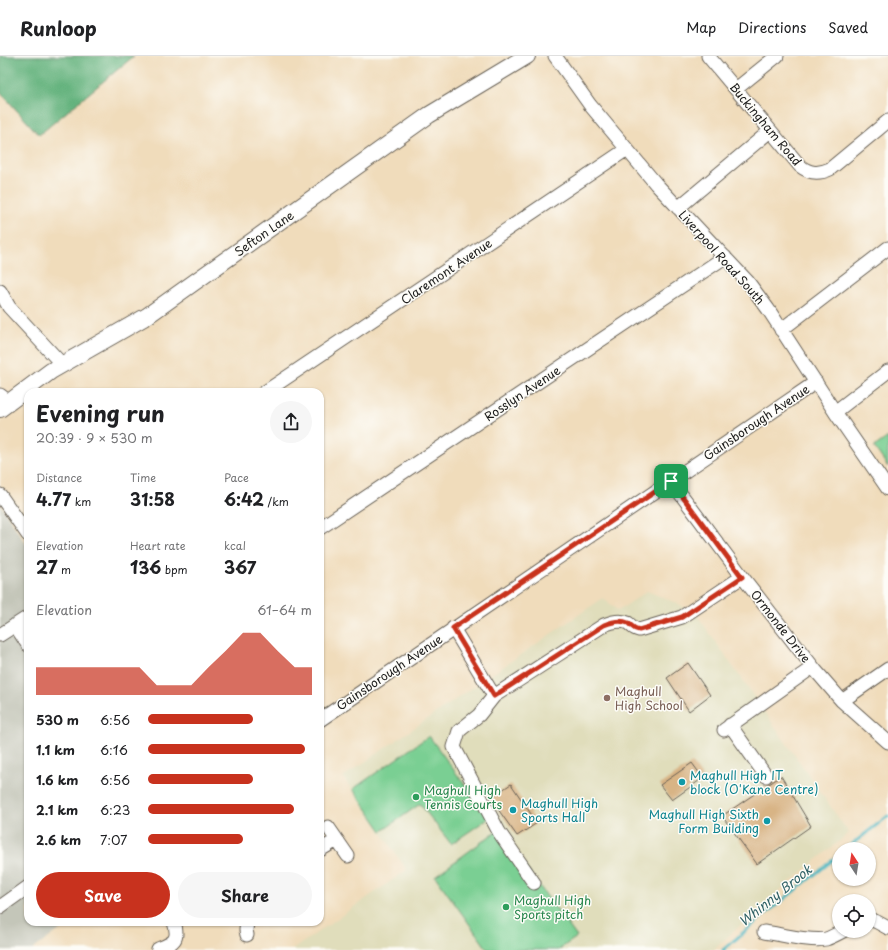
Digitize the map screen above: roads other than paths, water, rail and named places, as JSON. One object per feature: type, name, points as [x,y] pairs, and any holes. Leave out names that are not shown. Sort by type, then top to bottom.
[{"type":"main road","name":"Sefton Lane","points":[[25,388],[51,371],[147,316],[429,115],[527,56]]},
{"type":"main road","name":"Sefton Lane","points":[[3,402],[24,388]]},
{"type":"street","name":"Liverpool Road South","points":[[554,56],[626,149],[678,208],[748,282],[768,309],[835,412],[888,489]]},
{"type":"street","name":"Buckingham Road","points":[[708,56],[800,166],[807,171],[822,173],[830,169],[888,121]]},
{"type":"street","points":[[736,89],[777,56]]},
{"type":"street","points":[[678,208],[770,131]]},
{"type":"street","name":"Claremont Avenue","points":[[271,388],[626,149]]},
{"type":"street","points":[[782,330],[888,248]]},
{"type":"street","name":"Rosslyn Avenue","points":[[324,525],[724,257]]},
{"type":"street","points":[[0,291],[9,307],[58,360],[64,364]]},
{"type":"street","points":[[835,412],[888,371]]},
{"type":"street","name":"Gainsborough Avenue","points":[[324,717],[816,382]]},
{"type":"street","name":"Ormonde Drive","points":[[671,481],[742,577],[813,667],[842,701],[888,742]]},
{"type":"street","points":[[0,495],[24,529]]},
{"type":"street","points":[[534,883],[499,832],[454,747],[459,731],[479,715],[494,696],[604,625],[615,621],[622,621],[628,623],[633,629],[639,630],[682,617],[742,577]]},
{"type":"street","points":[[0,635],[24,619]]},
{"type":"street","points":[[15,625],[24,639]]},
{"type":"street","points":[[453,628],[494,696]]},
{"type":"street","points":[[766,776],[727,727],[813,667]]},
{"type":"street","points":[[842,701],[888,669]]},
{"type":"street","points":[[328,826],[348,856]]},
{"type":"street","points":[[324,848],[337,840]]},
{"type":"street","points":[[0,906],[24,890]]},
{"type":"street","points":[[876,922],[888,928]]},
{"type":"street","points":[[158,949],[171,944],[176,939],[175,926]]},
{"type":"street","points":[[764,932],[815,940],[832,937]]},
{"type":"waterway","name":"Whinny Brook","points":[[855,842],[888,816]]},
{"type":"waterway","name":"Whinny Brook","points":[[723,950],[832,861]]},
{"type":"place","name":"Maghull High School","points":[[607,698]]},
{"type":"place","name":"Maghull High IT block (O'Kane Centre)","points":[[682,782]]},
{"type":"place","name":"Maghull High Tennis Courts","points":[[416,797]]},
{"type":"place","name":"Maghull High Sports Hall","points":[[513,810]]},
{"type":"place","name":"Maghull High Sixth Form Building","points":[[767,821]]},
{"type":"place","name":"Maghull High Sports pitch","points":[[506,907]]}]
